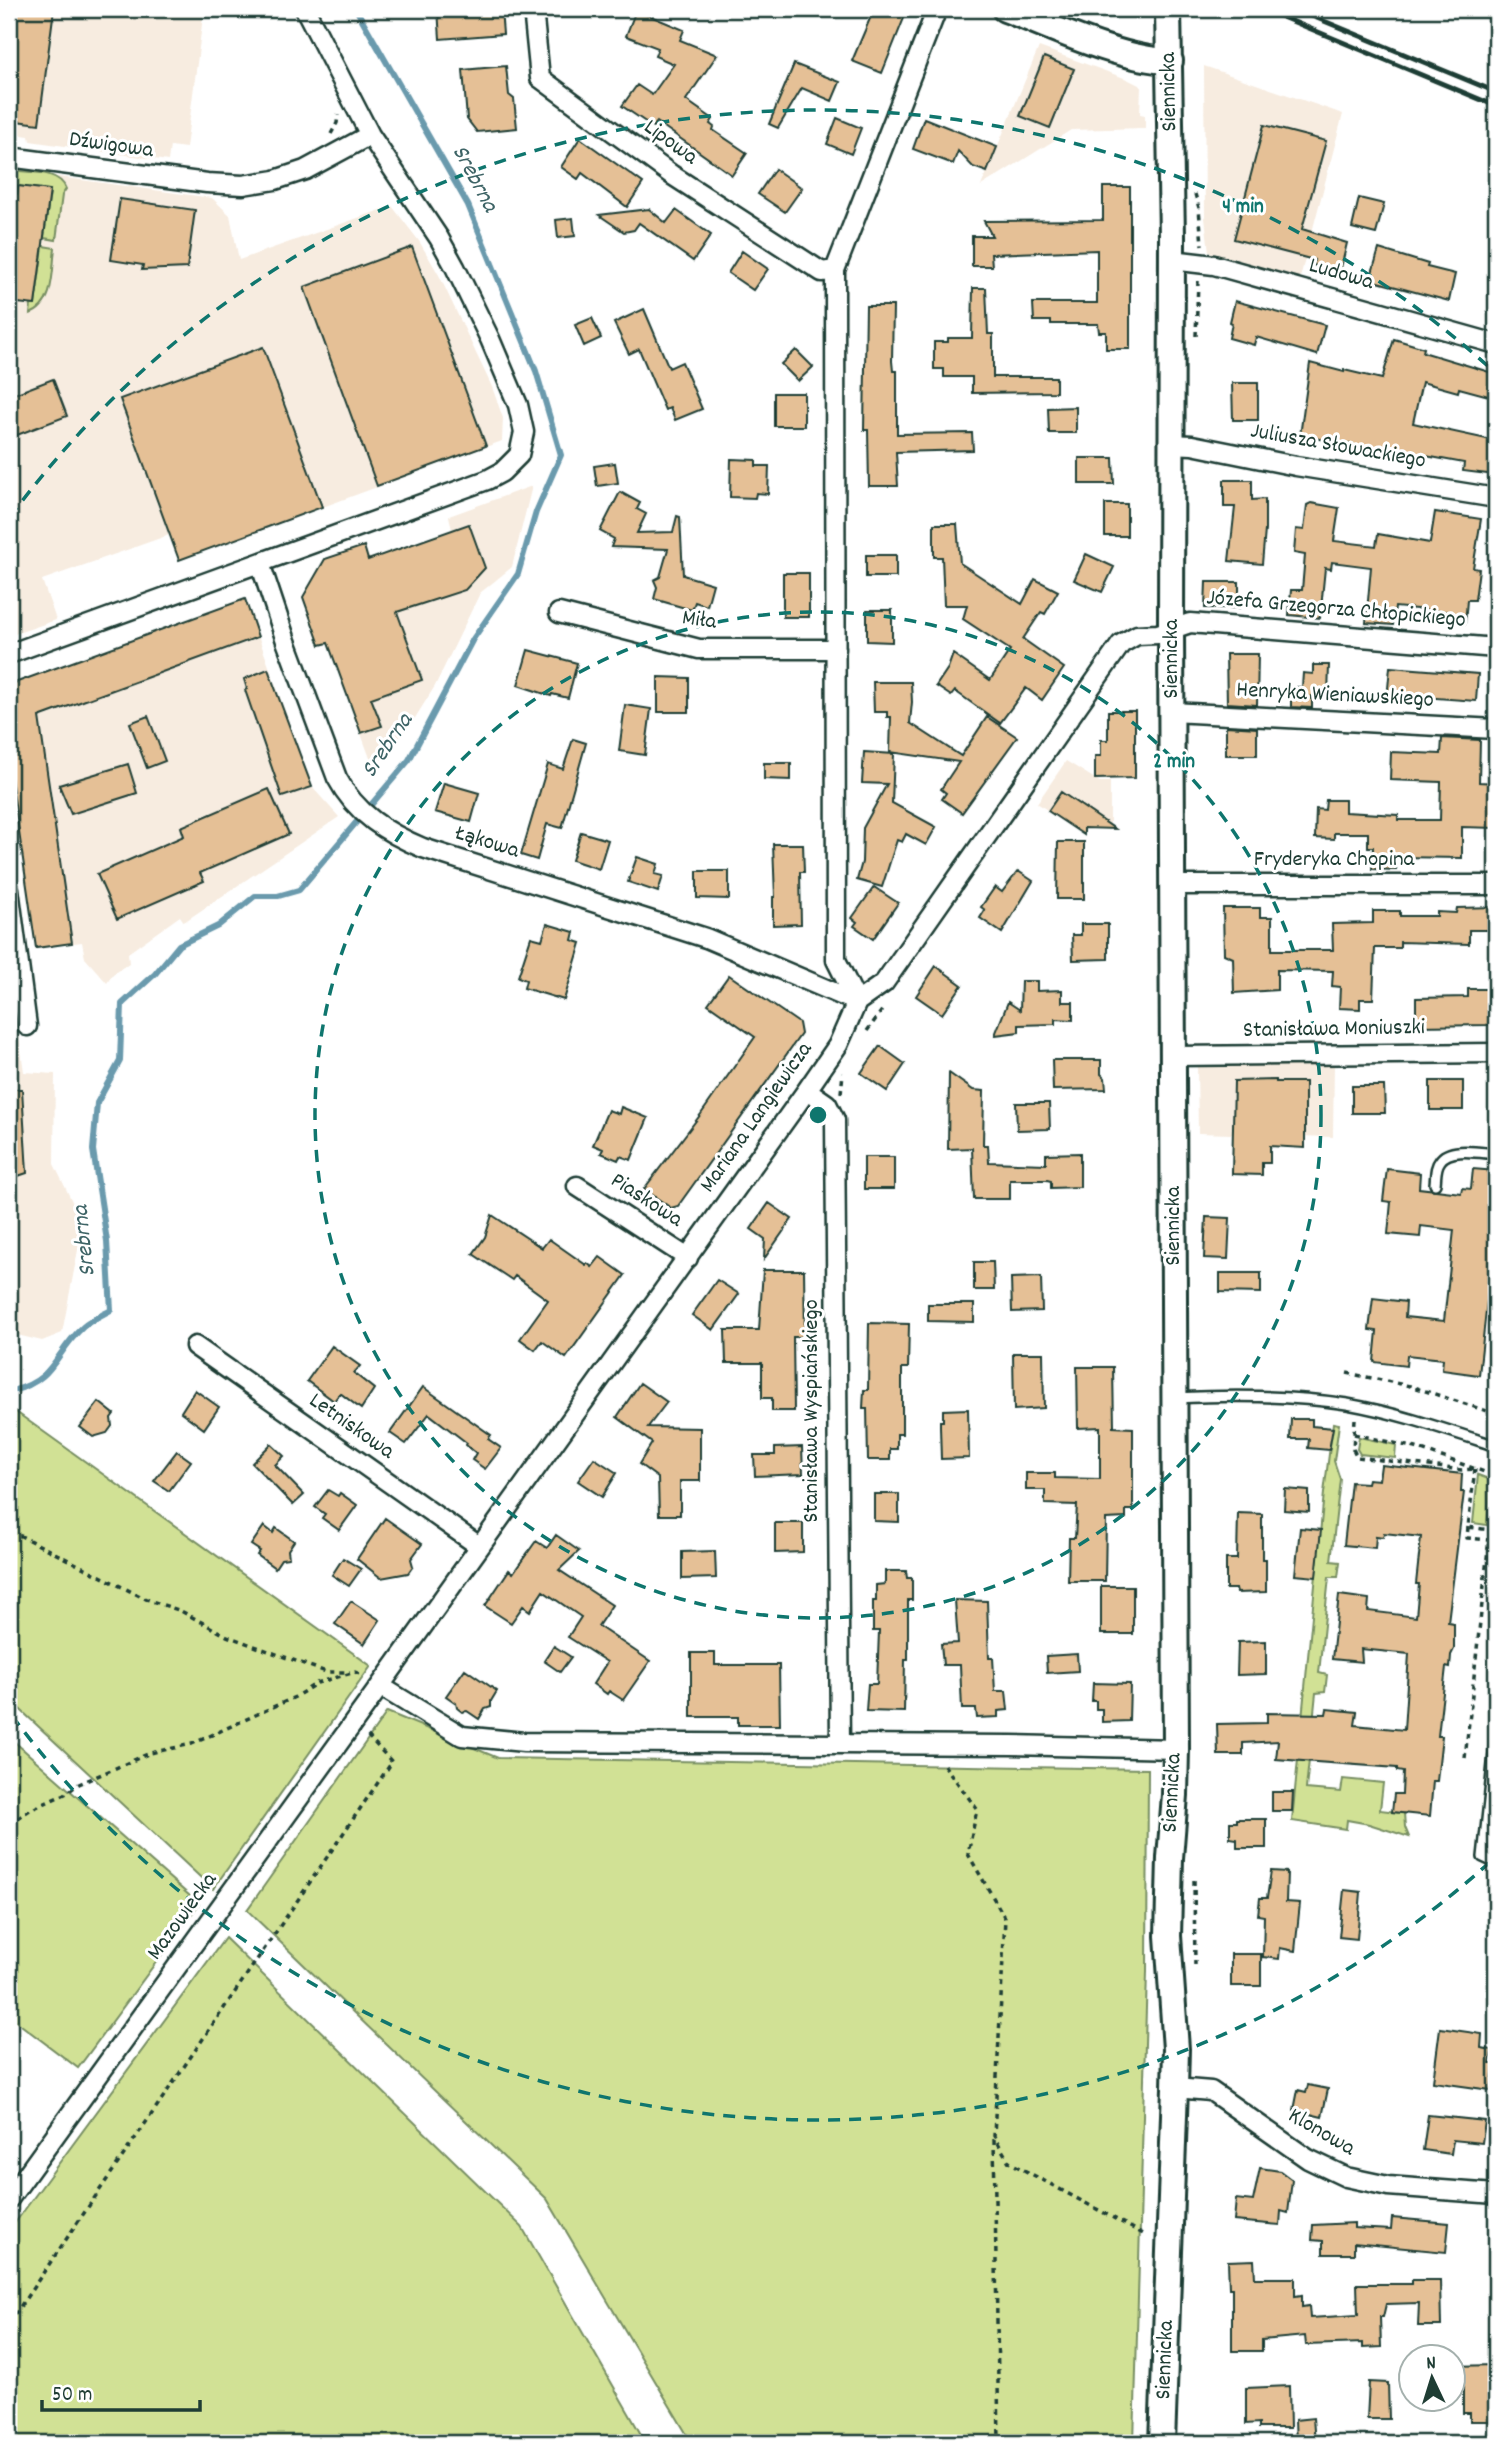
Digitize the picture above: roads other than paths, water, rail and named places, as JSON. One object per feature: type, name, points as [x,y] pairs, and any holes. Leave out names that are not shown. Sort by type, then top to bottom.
[{"type":"main road","points":[[1005,9],[1151,61],[1170,61]]},
{"type":"main road","name":"Siennicka","points":[[1162,2443],[1176,2049],[1168,1925],[1176,1749],[1172,260],[1168,9]]},
{"type":"street","points":[[9,654],[487,480],[502,472],[519,455],[523,443],[523,420],[505,373],[455,267],[439,238],[370,135],[305,9]]},
{"type":"street","name":"Lipowa","points":[[533,9],[540,78],[683,183],[822,272],[835,270]]},
{"type":"street","points":[[857,1002],[836,960],[835,270],[937,9]]},
{"type":"street","name":"Dźwigowa","points":[[9,157],[207,183],[243,185],[291,175],[319,164],[370,135]]},
{"type":"street","name":"Ludowa","points":[[1172,260],[1214,265],[1496,344]]},
{"type":"street","name":"Juliusza Słowackiego","points":[[1171,444],[1192,444],[1296,466],[1496,498]]},
{"type":"street","name":"Łąkowa","points":[[260,563],[328,756],[349,798],[373,821],[388,832],[423,848],[706,938],[857,1002]]},
{"type":"street","name":"Miła","points":[[559,612],[699,649],[836,649]]},
{"type":"street","name":"Józefa Grzegorza Chłopickiego","points":[[1171,628],[1191,623],[1496,648]]},
{"type":"street","name":"Mariana Langiewicza","points":[[396,1664],[807,1090],[838,1045],[857,1002],[884,983],[1121,644],[1137,635],[1158,634],[1171,628]]},
{"type":"street","name":"Henryka Wieniawskiego","points":[[1172,712],[1496,729]]},
{"type":"street","name":"Fryderyka Chopina","points":[[1172,885],[1496,885]]},
{"type":"street","points":[[9,889],[27,1026]]},
{"type":"street","name":"Stanisława Moniuszki","points":[[1173,1056],[1496,1053]]},
{"type":"street","name":"Stanisława Wyspiańskiego","points":[[807,1090],[827,1104],[835,1120],[840,1744]]},
{"type":"street","name":"Piaskowa","points":[[577,1186],[688,1258]]},
{"type":"street","name":"Letniskowa","points":[[195,1346],[480,1546]]},
{"type":"street","name":"Mazowiecka","points":[[9,2199],[396,1664]]},
{"type":"street","points":[[380,1686],[462,1736],[524,1742],[1176,1749]]},
{"type":"street","name":"Klonowa","points":[[1175,2088],[1211,2091],[1308,2159],[1346,2177],[1388,2186],[1496,2194]]},
{"type":"lane","points":[[1435,1184],[1437,1164],[1449,1153],[1496,1154]]},
{"type":"lane","points":[[1174,1398],[1285,1397],[1348,1404],[1416,1420],[1496,1446]]},
{"type":"lane","points":[[1496,1736],[1483,1857],[1496,1863]]},
{"type":"waterway","name":"Srebrna","points":[[9,1389],[12,1391],[38,1380],[83,1327],[111,1310],[107,1241],[93,1150],[97,1103],[120,1061],[122,1004],[155,974],[179,945],[218,926],[255,896],[278,896],[299,890],[409,760],[473,639],[518,574],[536,512],[561,455],[536,371],[468,205],[356,9]]},
{"type":"railway","points":[[1263,9],[1496,106]]},
{"type":"railway","points":[[1295,9],[1496,92]]}]
